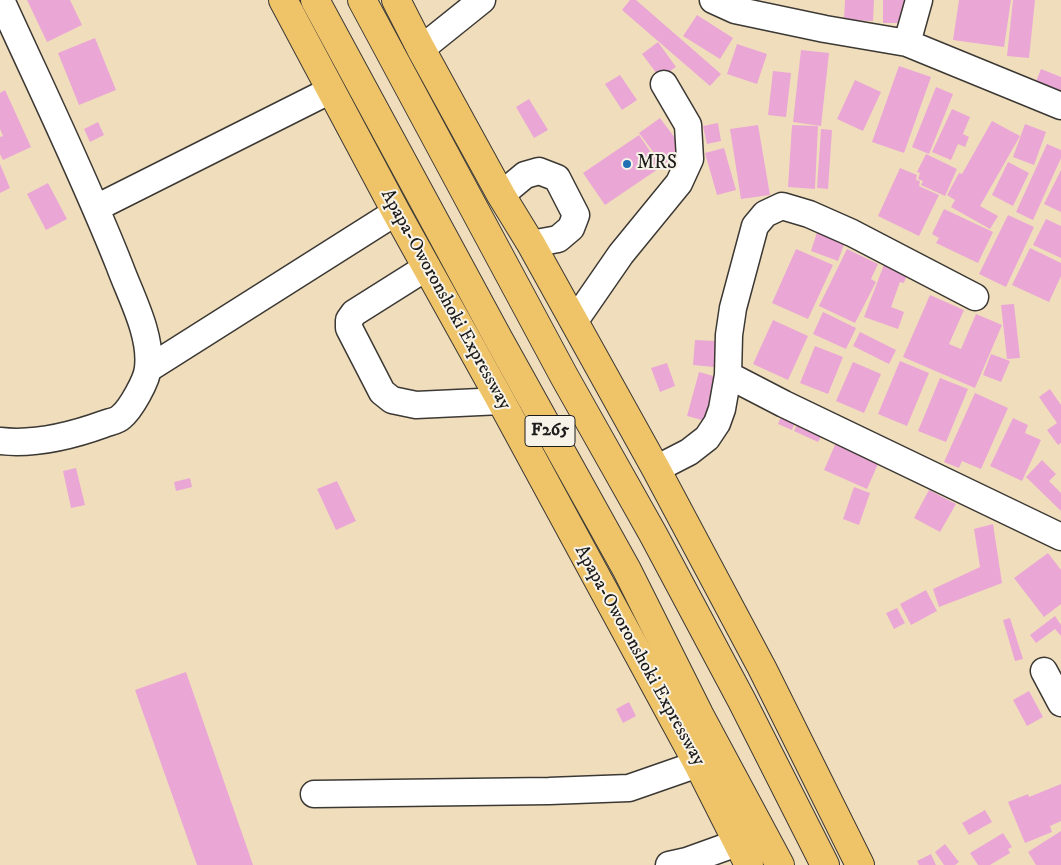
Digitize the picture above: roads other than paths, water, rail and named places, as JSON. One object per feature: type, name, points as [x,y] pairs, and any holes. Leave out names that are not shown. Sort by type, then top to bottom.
[{"type":"main road","name":"Apapa-Oworonshoki Expressway","points":[[283,0],[396,212],[698,764],[743,854]]},
{"type":"main road","name":"Apapa-Oworonshoki Expressway","points":[[315,0],[498,338],[627,570],[699,714],[780,865]]},
{"type":"main road","name":"F265","points":[[362,0],[555,359],[667,560],[742,701],[825,865]]},
{"type":"main road","points":[[396,0],[501,195],[531,244],[656,469],[762,668],[860,865]]},
{"type":"street","points":[[0,441],[45,440],[88,430],[121,418],[137,396],[148,369],[147,343],[139,316],[96,208],[1,0]]},
{"type":"street","points":[[421,49],[482,0]]},
{"type":"street","points":[[907,43],[920,0]]},
{"type":"street","points":[[728,3],[825,28],[907,43],[1061,106]]},
{"type":"street","points":[[574,322],[621,254],[679,183],[690,159],[688,125],[664,84]]},
{"type":"street","points":[[96,208],[331,90]]},
{"type":"street","points":[[501,195],[526,175],[539,171],[557,178],[576,216],[571,228],[558,239],[531,244]]},
{"type":"street","points":[[656,469],[689,452],[708,438],[717,423],[722,410],[728,375],[729,335],[733,308],[755,226],[765,214],[782,206],[809,214],[852,233],[975,297]]},
{"type":"street","points":[[148,369],[396,212]]},
{"type":"street","points":[[427,267],[354,313],[349,320],[349,328],[382,392],[392,400],[416,406],[501,401]]},
{"type":"street","points":[[728,375],[784,404],[1061,537]]},
{"type":"street","points":[[1044,671],[1061,703]]},
{"type":"street","points":[[314,794],[629,788],[698,764]]},
{"type":"street","points":[[669,865],[687,860],[743,854]]},
{"type":"place","name":"MRS","points":[[627,164]]}]
